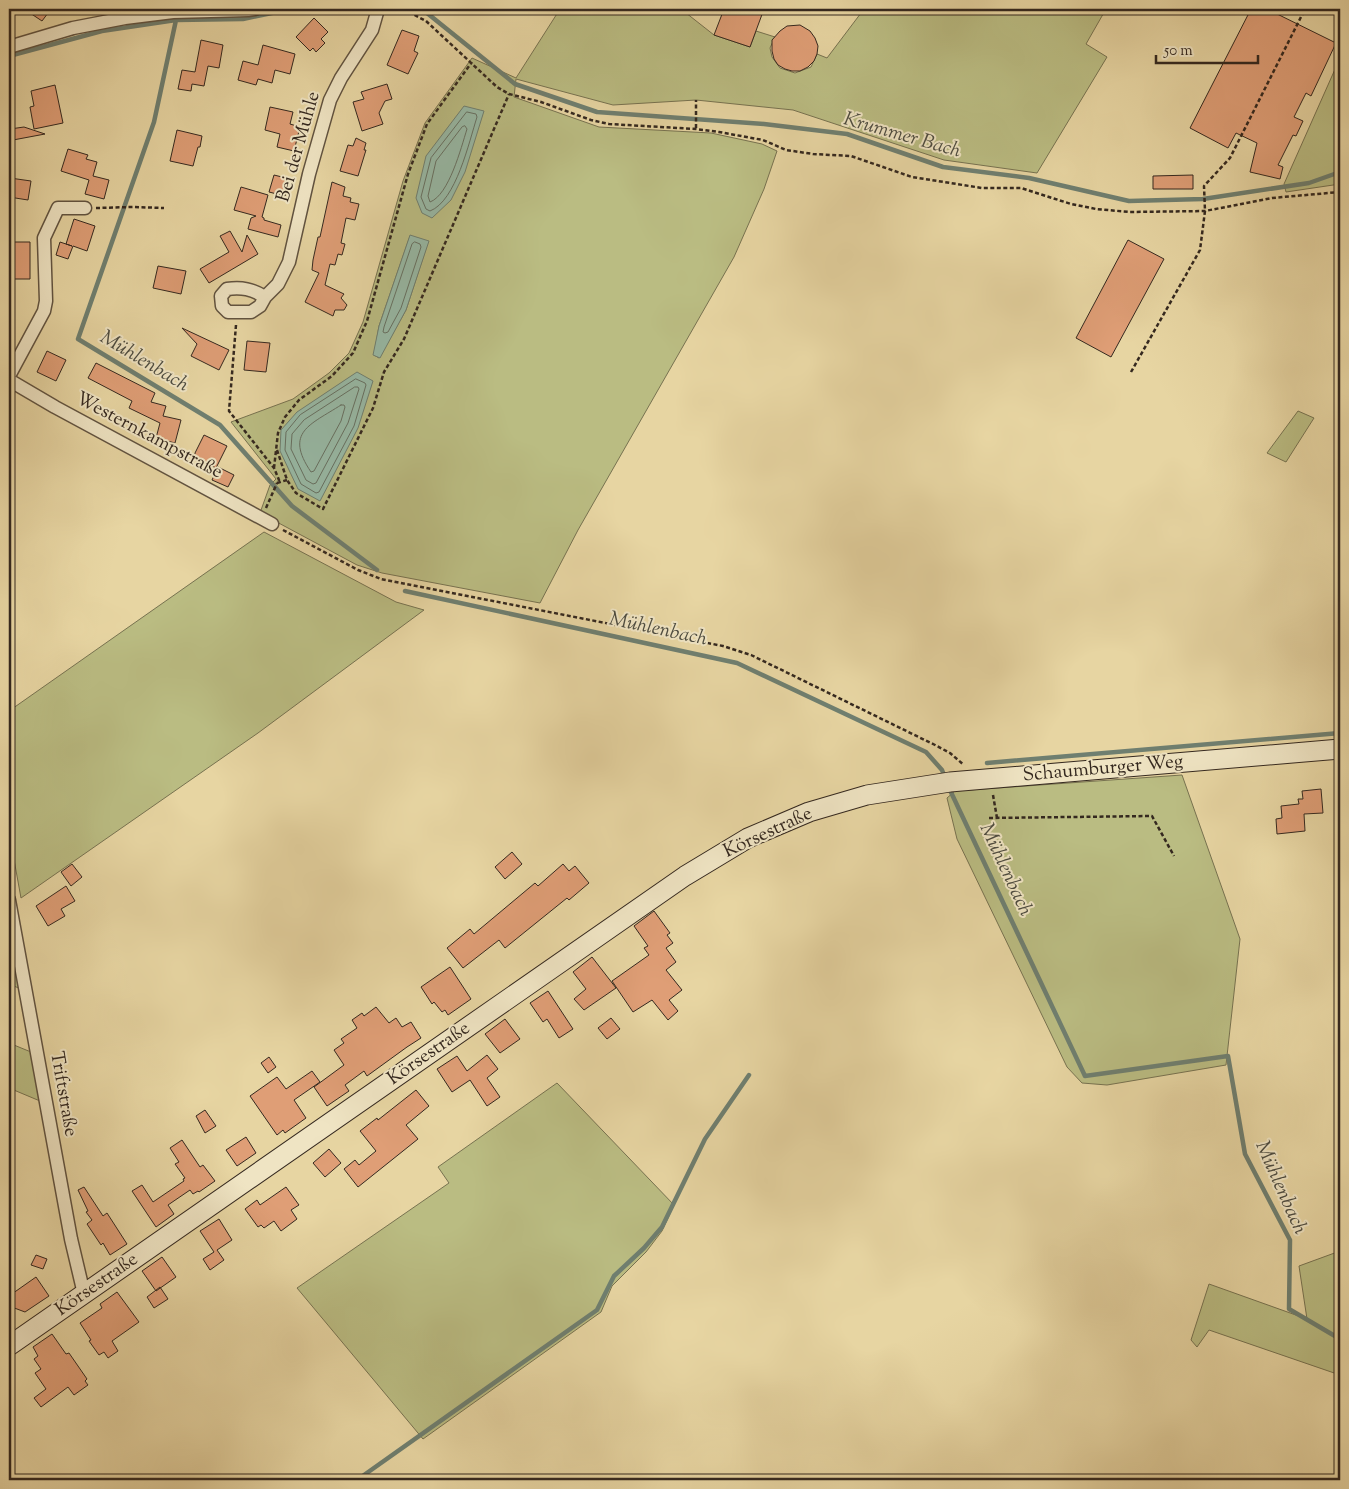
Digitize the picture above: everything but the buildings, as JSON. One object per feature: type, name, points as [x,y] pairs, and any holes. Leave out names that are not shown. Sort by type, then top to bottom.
[{"type":"street","points":[[9,47],[73,28],[125,18],[173,12],[255,9]]},
{"type":"street","name":"Bei der Mühle","points":[[237,313],[251,312],[260,306],[265,297],[278,284],[289,262],[309,174],[330,100],[341,78],[372,30],[378,9]]},
{"type":"street","points":[[9,378],[44,312],[46,301],[44,238],[58,208],[85,208]]},
{"type":"street","points":[[237,313],[228,312],[222,306],[221,296],[227,289],[253,290],[265,297]]},
{"type":"street","name":"Westernkampstraße","points":[[9,378],[55,407],[267,522]]},
{"type":"street","name":"Schaumburger Weg","points":[[867,795],[985,779],[1340,750]]},
{"type":"street","name":"Körsestraße","points":[[9,1346],[685,876],[748,838],[808,812],[867,795]]},
{"type":"street","name":"Triftstraße","points":[[9,900],[67,1220],[84,1294]]},
{"type":"path","points":[[403,9],[426,21],[497,86],[509,94],[541,102],[591,120],[609,124],[696,128],[763,140],[786,150],[813,154],[851,156],[929,181],[982,188],[1020,188],[1071,204],[1096,209],[1130,212],[1205,211],[1272,198],[1340,192]]},
{"type":"path","points":[[1131,372],[1200,250],[1205,211],[1204,186],[1230,158],[1305,9]]},
{"type":"path","points":[[274,468],[278,433],[285,417],[299,400],[332,376],[354,353],[367,321],[408,174],[427,124],[472,62]]},
{"type":"path","points":[[277,450],[287,480],[296,493],[323,509],[373,408],[384,372],[404,339],[509,94]]},
{"type":"path","points":[[696,100],[696,128]]},
{"type":"path","points":[[85,208],[164,208]]},
{"type":"path","points":[[237,313],[229,411],[274,468],[279,480],[272,491],[267,522],[358,570],[381,579],[723,646],[752,655],[950,753],[985,779],[997,818]]},
{"type":"path","points":[[277,483],[287,480]]},
{"type":"path","points":[[989,818],[1152,816],[1174,856]]},
{"type":"green space","points":[[560,9],[681,9],[714,35],[750,47],[756,31],[775,37],[770,48],[772,57],[780,68],[795,73],[811,67],[817,54],[827,58],[864,9],[1106,9],[1086,44],[1107,57],[1037,173],[944,160],[793,110],[696,100],[613,105],[516,79],[514,97],[599,127],[711,133],[762,144],[777,151],[764,189],[734,257],[578,530],[540,603],[382,573],[357,565],[260,513],[270,485],[276,479],[231,422],[293,399],[329,373],[349,353],[363,322],[403,181],[425,123],[472,58],[516,78]],"holes":[[[410,236],[428,242],[406,310],[379,358],[374,355],[379,326]]]},
{"type":"green space","points":[[1340,58],[1340,184],[1286,192],[1284,184]]},
{"type":"green space","points":[[1298,411],[1314,418],[1286,462],[1267,453]]},
{"type":"green space","points":[[264,532],[396,602],[424,610],[258,733],[21,898],[9,832],[9,711]]},
{"type":"green space","points":[[1182,775],[1240,939],[1226,1065],[1107,1085],[1082,1083],[1067,1067],[957,839],[947,798],[955,791]]},
{"type":"green space","points":[[9,923],[21,989],[9,984]]},
{"type":"green space","points":[[9,1043],[31,1052],[40,1101],[9,1088]]},
{"type":"green space","points":[[557,1083],[674,1205],[662,1231],[646,1252],[612,1286],[601,1312],[423,1439],[297,1288],[449,1183],[438,1167]]},
{"type":"green space","points":[[1340,1251],[1340,1375],[1209,1330],[1197,1347],[1191,1340],[1209,1284],[1307,1319],[1299,1266]]},
{"type":"water","points":[[464,106],[484,111],[465,172],[451,200],[432,218],[422,213],[416,198],[426,156]]},
{"type":"water","points":[[410,235],[429,241],[406,310],[380,358],[373,355],[379,326]]},
{"type":"water","points":[[357,372],[373,381],[358,428],[320,501],[298,489],[280,451],[281,430],[297,412]]},
{"type":"waterway","name":"Krummer Bach","points":[[9,56],[102,31],[176,20],[243,19],[291,9]]},
{"type":"waterway","name":"Krummer Bach","points":[[422,9],[515,84],[597,112],[764,124],[847,134],[943,167],[1029,178],[1129,201],[1203,199],[1309,183],[1340,172]]},
{"type":"waterway","name":"Mühlenbach","points":[[176,20],[154,122],[78,339],[220,425],[292,506],[377,570]]},
{"type":"waterway","name":"Mühlenbach","points":[[405,591],[737,663],[926,752],[942,770],[945,778]]},
{"type":"waterway","points":[[987,763],[1340,733]]},
{"type":"waterway","name":"Mühlenbach","points":[[949,788],[1085,1076],[1228,1056],[1245,1154],[1290,1240],[1289,1309],[1340,1339]]},
{"type":"waterway","points":[[357,1480],[597,1310],[614,1276],[644,1248],[662,1227],[705,1139],[749,1075]]}]
